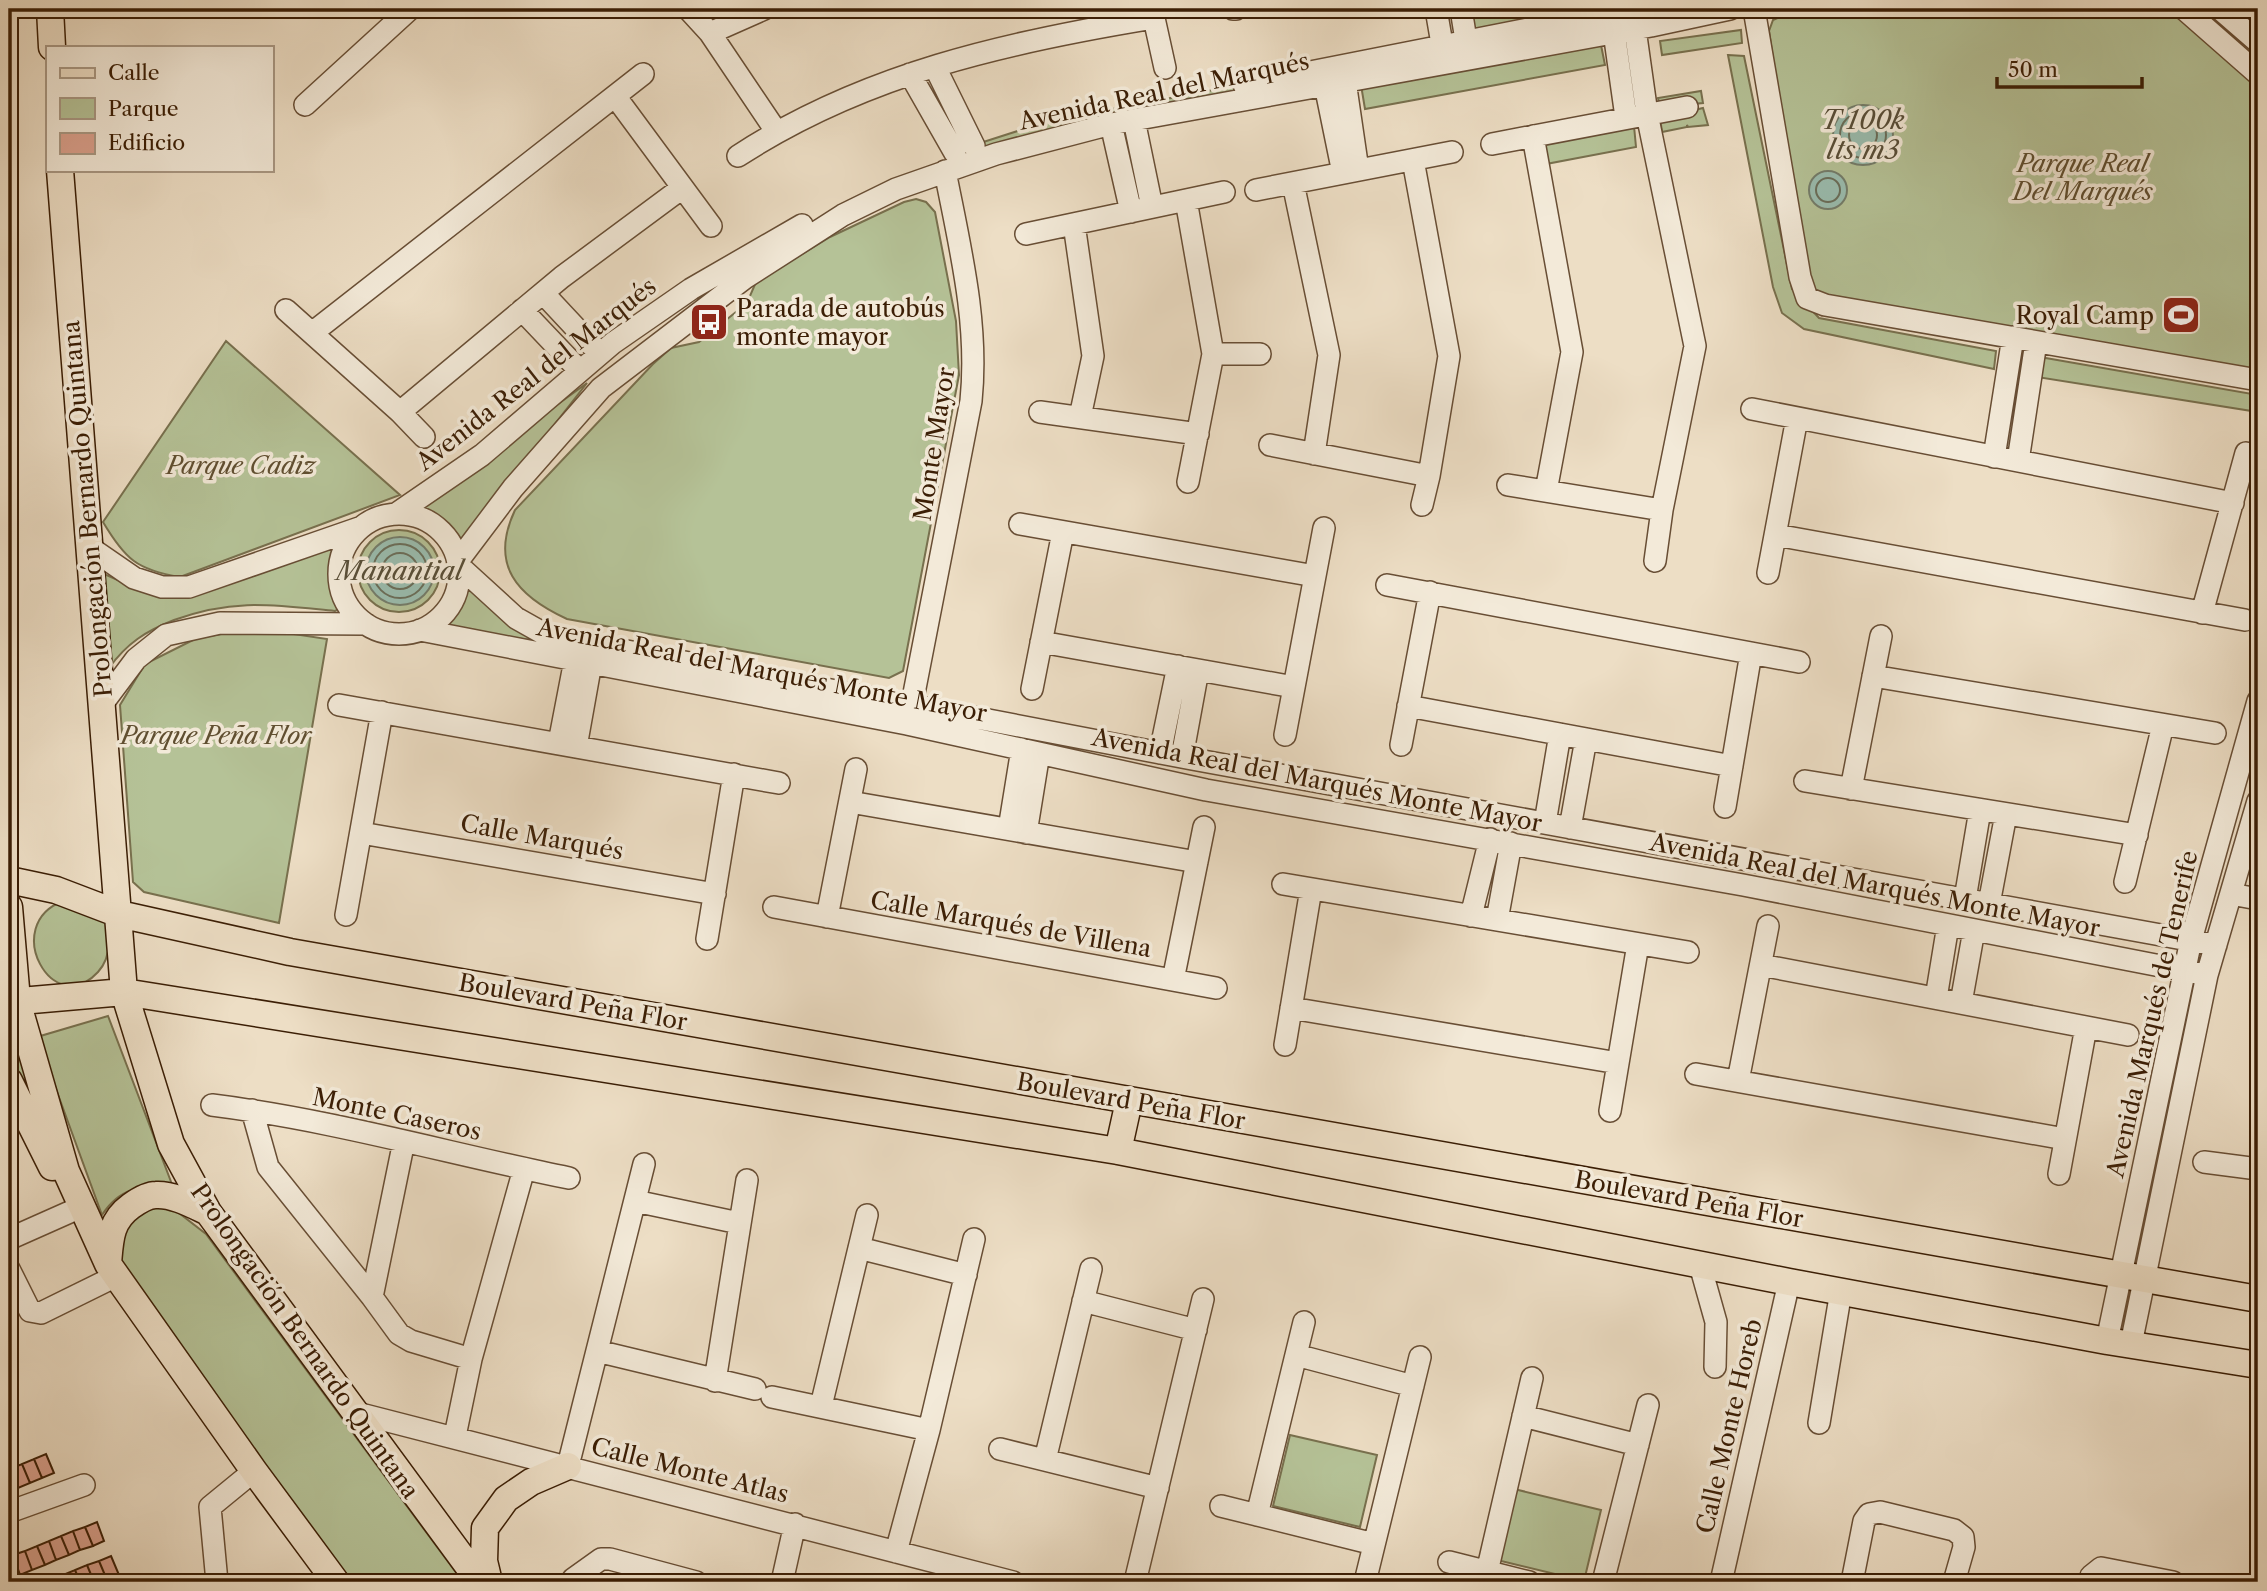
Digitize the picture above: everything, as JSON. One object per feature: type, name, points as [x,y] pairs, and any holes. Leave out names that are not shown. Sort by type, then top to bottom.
[{"type":"main road","points":[[50,9],[52,46]]},
{"type":"main road","name":"Prolongación Bernardo Quintana","points":[[61,172],[124,992],[172,1144],[208,1212],[480,1582]]},
{"type":"main road","name":"Boulevard Peña Flor","points":[[9,880],[56,890],[119,914],[290,952],[2258,1299]]},
{"type":"main road","points":[[9,907],[13,1001],[80,1205],[112,1270],[336,1582]]},
{"type":"main road","name":"Boulevard Peña Flor","points":[[13,1001],[124,992],[1118,1151],[1789,1282],[2119,1343],[2258,1365]]},
{"type":"main road","points":[[9,1081],[56,1176],[80,1205]]},
{"type":"main road","points":[[1118,1151],[1129,1101]]},
{"type":"main road","points":[[112,1270],[112,1232],[119,1214],[139,1200],[156,1195],[183,1201],[208,1212]]},
{"type":"main road","points":[[489,1582],[484,1561],[485,1528],[506,1499],[531,1482],[568,1466]]},
{"type":"street","points":[[305,105],[410,9]]},
{"type":"street","points":[[688,9],[710,33],[776,131]]},
{"type":"street","points":[[710,33],[764,9]]},
{"type":"street","points":[[1436,9],[1442,44]]},
{"type":"street","points":[[1461,9],[1466,40]]},
{"type":"street","name":"Avenida Real del Marqués","points":[[396,514],[482,455],[600,354],[691,289],[843,202],[898,176],[1053,124],[1442,44],[1730,9]]},
{"type":"street","points":[[1754,9],[1800,277],[1807,298],[1825,305],[2258,380]]},
{"type":"street","points":[[2184,9],[2258,74]]},
{"type":"street","points":[[2220,9],[2258,43]]},
{"type":"street","points":[[738,156],[776,131],[864,90],[1007,47],[1153,14],[1165,68]]},
{"type":"street","points":[[1633,19],[1637,116]]},
{"type":"street","name":"Avenida Real del Marqués","points":[[458,563],[513,488],[601,388],[746,278],[843,215],[958,157],[1111,124],[1614,32],[1633,19]]},
{"type":"street","points":[[1614,32],[1695,346],[1662,510],[1655,561]]},
{"type":"street","points":[[934,67],[958,157]]},
{"type":"street","points":[[312,333],[643,74]]},
{"type":"street","points":[[911,74],[958,157]]},
{"type":"street","points":[[1335,83],[1351,172]]},
{"type":"street","points":[[615,96],[711,226]]},
{"type":"street","points":[[1492,144],[1687,107]]},
{"type":"street","points":[[1134,120],[1152,207]]},
{"type":"street","points":[[1111,124],[1131,212]]},
{"type":"street","points":[[1534,136],[1572,352],[1546,491]]},
{"type":"street","points":[[1256,190],[1452,152]]},
{"type":"street","name":"Monte Mayor","points":[[909,715],[971,401],[974,368],[958,157]]},
{"type":"street","points":[[1413,160],[1449,356],[1422,505]]},
{"type":"street","points":[[1293,183],[1329,355],[1314,454]]},
{"type":"street","points":[[400,412],[543,293],[682,188]]},
{"type":"street","points":[[1026,234],[1224,192]]},
{"type":"street","points":[[1186,200],[1213,354],[1188,482]]},
{"type":"street","points":[[1074,224],[1093,356],[1080,417]]},
{"type":"street","points":[[543,293],[600,354]]},
{"type":"street","points":[[286,310],[400,412],[424,437]]},
{"type":"street","points":[[522,310],[580,371]]},
{"type":"street","points":[[1994,457],[2013,337]]},
{"type":"street","points":[[2018,461],[2036,342]]},
{"type":"street","points":[[1213,354],[1260,354]]},
{"type":"street","points":[[1752,409],[2233,503]]},
{"type":"street","points":[[1041,412],[1198,434]]},
{"type":"street","points":[[1768,573],[1797,418]]},
{"type":"street","points":[[1270,445],[1429,476]]},
{"type":"street","points":[[2202,613],[2246,453]]},
{"type":"street","points":[[1508,485],[1662,510]]},
{"type":"street","points":[[89,547],[134,578],[162,587],[189,587],[362,527],[378,518],[396,514],[421,519],[442,532],[452,545],[458,563],[459,578],[455,595],[447,610],[435,622],[420,630],[392,633],[366,624],[352,611],[343,595],[339,576],[341,558],[349,541],[362,527]]},
{"type":"street","points":[[1020,524],[1315,576]]},
{"type":"street","points":[[1285,735],[1324,528]]},
{"type":"street","points":[[1032,689],[1063,531]]},
{"type":"street","points":[[1776,535],[2245,621]]},
{"type":"street","name":"Avenida Real del Marqués Monte Mayor","points":[[458,563],[516,618],[548,636],[909,715],[1030,751],[1206,790],[1743,885],[2207,975]]},
{"type":"street","points":[[1387,585],[1799,662]]},
{"type":"street","points":[[1401,745],[1430,592]]},
{"type":"street","points":[[103,703],[136,659],[166,635],[220,623],[366,624]]},
{"type":"street","name":"Avenida Real del Marqués Monte Mayor","points":[[420,630],[583,661],[1160,753],[2216,945]]},
{"type":"street","points":[[1851,789],[1881,636]]},
{"type":"street","points":[[1041,642],[1294,687]]},
{"type":"street","points":[[1725,807],[1751,653]]},
{"type":"street","points":[[568,745],[583,661]]},
{"type":"street","points":[[1160,753],[1188,668]]},
{"type":"street","points":[[1182,757],[1188,668]]},
{"type":"street","points":[[1873,676],[2215,733]]},
{"type":"street","name":"Avenida Marqués de Tenerife","points":[[2119,1343],[2184,971],[2258,701]]},
{"type":"street","points":[[339,705],[779,783]]},
{"type":"street","points":[[1408,706],[1732,766]]},
{"type":"street","points":[[346,915],[383,712]]},
{"type":"street","points":[[2125,882],[2162,725]]},
{"type":"street","points":[[1545,823],[1560,734]]},
{"type":"street","points":[[1570,828],[1586,739]]},
{"type":"street","points":[[1017,831],[1030,751]]},
{"type":"street","points":[[827,917],[856,769]]},
{"type":"street","points":[[707,939],[734,774]]},
{"type":"street","points":[[1805,781],[2137,835]]},
{"type":"street","name":"Avenida Marqués de Tenerife","points":[[2132,1278],[2207,975],[2231,894],[2248,870],[2258,801]]},
{"type":"street","points":[[850,802],[1197,862]]},
{"type":"street","points":[[1965,899],[1980,810]]},
{"type":"street","points":[[1989,904],[2006,814]]},
{"type":"street","name":"Calle Marqués de Villena","points":[[774,907],[1173,979],[1204,827]]},
{"type":"street","name":"Calle Marqués","points":[[361,833],[715,894]]},
{"type":"street","points":[[1471,916],[1490,839]]},
{"type":"street","points":[[1497,920],[1511,843]]},
{"type":"street","points":[[1743,885],[1750,860]]},
{"type":"street","points":[[1283,884],[1688,952]]},
{"type":"street","points":[[1285,1045],[1311,889]]},
{"type":"street","points":[[2231,894],[2258,899]]},
{"type":"street","points":[[1936,998],[1948,925]]},
{"type":"street","points":[[1738,1082],[1768,926]]},
{"type":"street","points":[[1961,1003],[1974,930]]},
{"type":"street","points":[[1610,1111],[1638,944]]},
{"type":"street","points":[[1761,965],[2128,1035]]},
{"type":"street","points":[[1173,979],[1216,988]]},
{"type":"street","points":[[1291,1008],[1618,1063]]},
{"type":"street","points":[[2059,1174],[2085,1027]]},
{"type":"street","points":[[1696,1074],[2065,1139]]},
{"type":"street","name":"Monte Caseros","points":[[212,1105],[252,1110],[404,1141],[569,1178]]},
{"type":"street","points":[[252,1110],[268,1167],[399,1334],[411,1341],[471,1359]]},
{"type":"street","points":[[372,1297],[404,1141]]},
{"type":"street","points":[[2204,1162],[2257,1163]]},
{"type":"street","points":[[568,1466],[644,1164]]},
{"type":"street","points":[[455,1436],[471,1359],[524,1169]]},
{"type":"street","points":[[715,1381],[747,1180]]},
{"type":"street","points":[[635,1201],[739,1223]]},
{"type":"street","points":[[9,1239],[80,1205]]},
{"type":"street","points":[[821,1406],[867,1215]]},
{"type":"street","points":[[896,1552],[929,1430],[974,1239]]},
{"type":"street","points":[[859,1248],[966,1275]]},
{"type":"street","points":[[1700,1265],[1716,1322],[1715,1367]]},
{"type":"street","points":[[9,1269],[30,1311],[34,1313],[41,1313],[112,1270]]},
{"type":"street","points":[[1045,1460],[1091,1269]]},
{"type":"street","name":"Calle Monte Horeb","points":[[1721,1582],[1789,1282]]},
{"type":"street","points":[[1819,1423],[1841,1291]]},
{"type":"street","points":[[1135,1582],[1203,1300]]},
{"type":"street","points":[[1083,1301],[1196,1330]]},
{"type":"street","points":[[1257,1515],[1304,1322]]},
{"type":"street","points":[[597,1351],[763,1393],[929,1430]]},
{"type":"street","points":[[1296,1355],[1413,1387]]},
{"type":"street","points":[[1365,1582],[1420,1357]]},
{"type":"street","points":[[1487,1572],[1532,1378]]},
{"type":"street","points":[[1603,1582],[1648,1405]]},
{"type":"street","name":"Calle Monte Atlas","points":[[353,1412],[455,1436],[1013,1582]]},
{"type":"street","points":[[1523,1416],[1638,1445]]},
{"type":"street","points":[[1000,1449],[1158,1488]]},
{"type":"street","points":[[217,1582],[210,1507],[254,1471]]},
{"type":"street","points":[[9,1512],[84,1485]]},
{"type":"street","points":[[1221,1506],[1374,1544]]},
{"type":"street","points":[[1852,1582],[1864,1521],[1869,1514],[1880,1512],[1954,1530],[1963,1537],[1964,1547],[1954,1582]]},
{"type":"street","points":[[782,1582],[795,1524]]},
{"type":"street","points":[[573,1579],[601,1559],[610,1559],[696,1582]]},
{"type":"street","points":[[1449,1562],[1529,1582]]},
{"type":"street","points":[[2090,1582],[2091,1576],[2101,1568],[2173,1582]]},
{"type":"green space","points":[[1543,9],[1546,19],[1472,32],[1469,18]]},
{"type":"green space","points":[[1642,9],[1718,9],[946,168],[955,151],[1049,121]]},
{"type":"green space","name":"Parque Real Del Marqués","points":[[1798,9],[2179,9],[2258,78],[2258,378],[1807,296],[1769,31],[1773,20]]},
{"type":"green space","points":[[2187,9],[2215,9],[2258,47],[2258,72]]},
{"type":"green space","points":[[1741,30],[1742,43],[1662,55],[1660,41]]},
{"type":"green space","points":[[1600,40],[1605,65],[1365,109],[1361,85]]},
{"type":"green space","points":[[1728,55],[1744,56],[1792,289],[1819,318],[1996,351],[1994,369],[1804,329],[1782,313],[1773,287]]},
{"type":"green space","points":[[1701,91],[1703,103],[1660,107],[1658,98]]},
{"type":"green space","points":[[1703,108],[1708,125],[1687,125],[1662,132],[1660,118]]},
{"type":"green space","points":[[1634,126],[1636,147],[1546,164],[1540,142]]},
{"type":"green space","points":[[916,199],[926,202],[935,212],[956,321],[959,375],[903,671],[889,678],[567,619],[534,600],[522,589],[512,576],[505,547],[515,510],[653,364],[671,348],[699,342],[747,303],[756,282],[830,237],[904,202]]},
{"type":"green space","name":"Parque Cadiz","points":[[226,341],[400,495],[180,577],[153,571],[126,554],[103,522]]},
{"type":"green space","points":[[2040,357],[2258,395],[2258,412],[2037,377]]},
{"type":"green space","points":[[587,383],[459,546],[445,527],[414,509]]},
{"type":"green space","name":"Manantial","points":[[399,530],[415,534],[428,542],[436,555],[440,571],[436,587],[428,600],[415,608],[399,612],[383,608],[370,600],[362,587],[358,571],[362,555],[370,542],[383,534]]},
{"type":"green space","points":[[329,547],[332,551],[331,581],[339,609],[335,611],[254,605],[216,608],[196,613],[146,633],[130,645],[109,668],[102,573],[140,590]]},
{"type":"green space","points":[[465,581],[555,644],[438,626],[454,605]]},
{"type":"green space","name":"Parque Peña Flor","points":[[240,631],[287,633],[327,639],[279,923],[144,892],[133,882],[120,705],[145,664],[197,638]]},
{"type":"green space","points":[[63,901],[98,914],[104,919],[109,934],[106,959],[98,972],[81,984],[65,985],[51,977],[40,964],[35,947],[36,929],[45,913]]},
{"type":"green space","points":[[108,1016],[173,1187],[141,1188],[124,1193],[109,1205],[102,1215],[37,1037]]},
{"type":"green space","points":[[9,1030],[13,1030],[39,1110],[9,1061]]},
{"type":"green space","points":[[157,1207],[175,1210],[206,1234],[463,1582],[350,1582],[130,1283],[119,1253],[128,1220],[139,1212]]},
{"type":"green space","points":[[1290,1435],[1377,1455],[1360,1527],[1273,1506]]},
{"type":"green space","points":[[1514,1489],[1601,1510],[1584,1581],[1497,1560]]},
{"type":"water","name":"T 100k lts m3","points":[[1863,105],[1875,107],[1888,118],[1893,135],[1891,147],[1880,160],[1863,165],[1851,163],[1838,152],[1833,135],[1835,123],[1846,110]]},
{"type":"water","points":[[1828,171],[1841,177],[1847,190],[1841,203],[1828,209],[1815,203],[1809,190],[1815,177]]},
{"type":"water","name":"Manantial","points":[[400,537],[413,540],[424,547],[431,558],[434,571],[431,584],[424,595],[413,602],[400,605],[387,602],[376,595],[369,584],[366,571],[369,558],[376,547],[387,540]]},
{"type":"building","points":[[46,1454],[54,1473],[42,1478],[34,1459]]},
{"type":"building","points":[[34,1459],[42,1478],[30,1483],[22,1464]]},
{"type":"building","points":[[22,1464],[30,1483],[18,1488],[10,1469]]},
{"type":"building","points":[[9,1469],[18,1488],[9,1491]]},
{"type":"building","points":[[97,1522],[104,1541],[93,1546],[85,1527]]},
{"type":"building","points":[[85,1527],[93,1546],[80,1550],[73,1531]]},
{"type":"building","points":[[73,1531],[80,1550],[69,1555],[61,1536]]},
{"type":"building","points":[[61,1536],[69,1555],[56,1560],[49,1541]]},
{"type":"building","points":[[49,1541],[56,1560],[45,1565],[37,1546]]},
{"type":"building","points":[[37,1546],[45,1565],[32,1570],[25,1551]]},
{"type":"building","points":[[25,1551],[32,1570],[20,1575],[13,1555]]},
{"type":"building","points":[[13,1555],[20,1575],[9,1579],[9,1557]]},
{"type":"building","points":[[111,1556],[119,1575],[107,1580],[99,1561]]},
{"type":"building","points":[[99,1561],[107,1580],[94,1582],[87,1565]]},
{"type":"building","points":[[87,1565],[94,1582],[80,1582],[75,1570]]},
{"type":"building","points":[[75,1570],[80,1582],[66,1582],[63,1575]]},
{"type":"building","points":[[63,1575],[66,1582],[52,1582],[51,1580]]},
{"type":"place","name":"Royal Camp","points":[[2181,315]]},
{"type":"place","name":"Parada de autobús monte mayor","points":[[709,322]]}]
